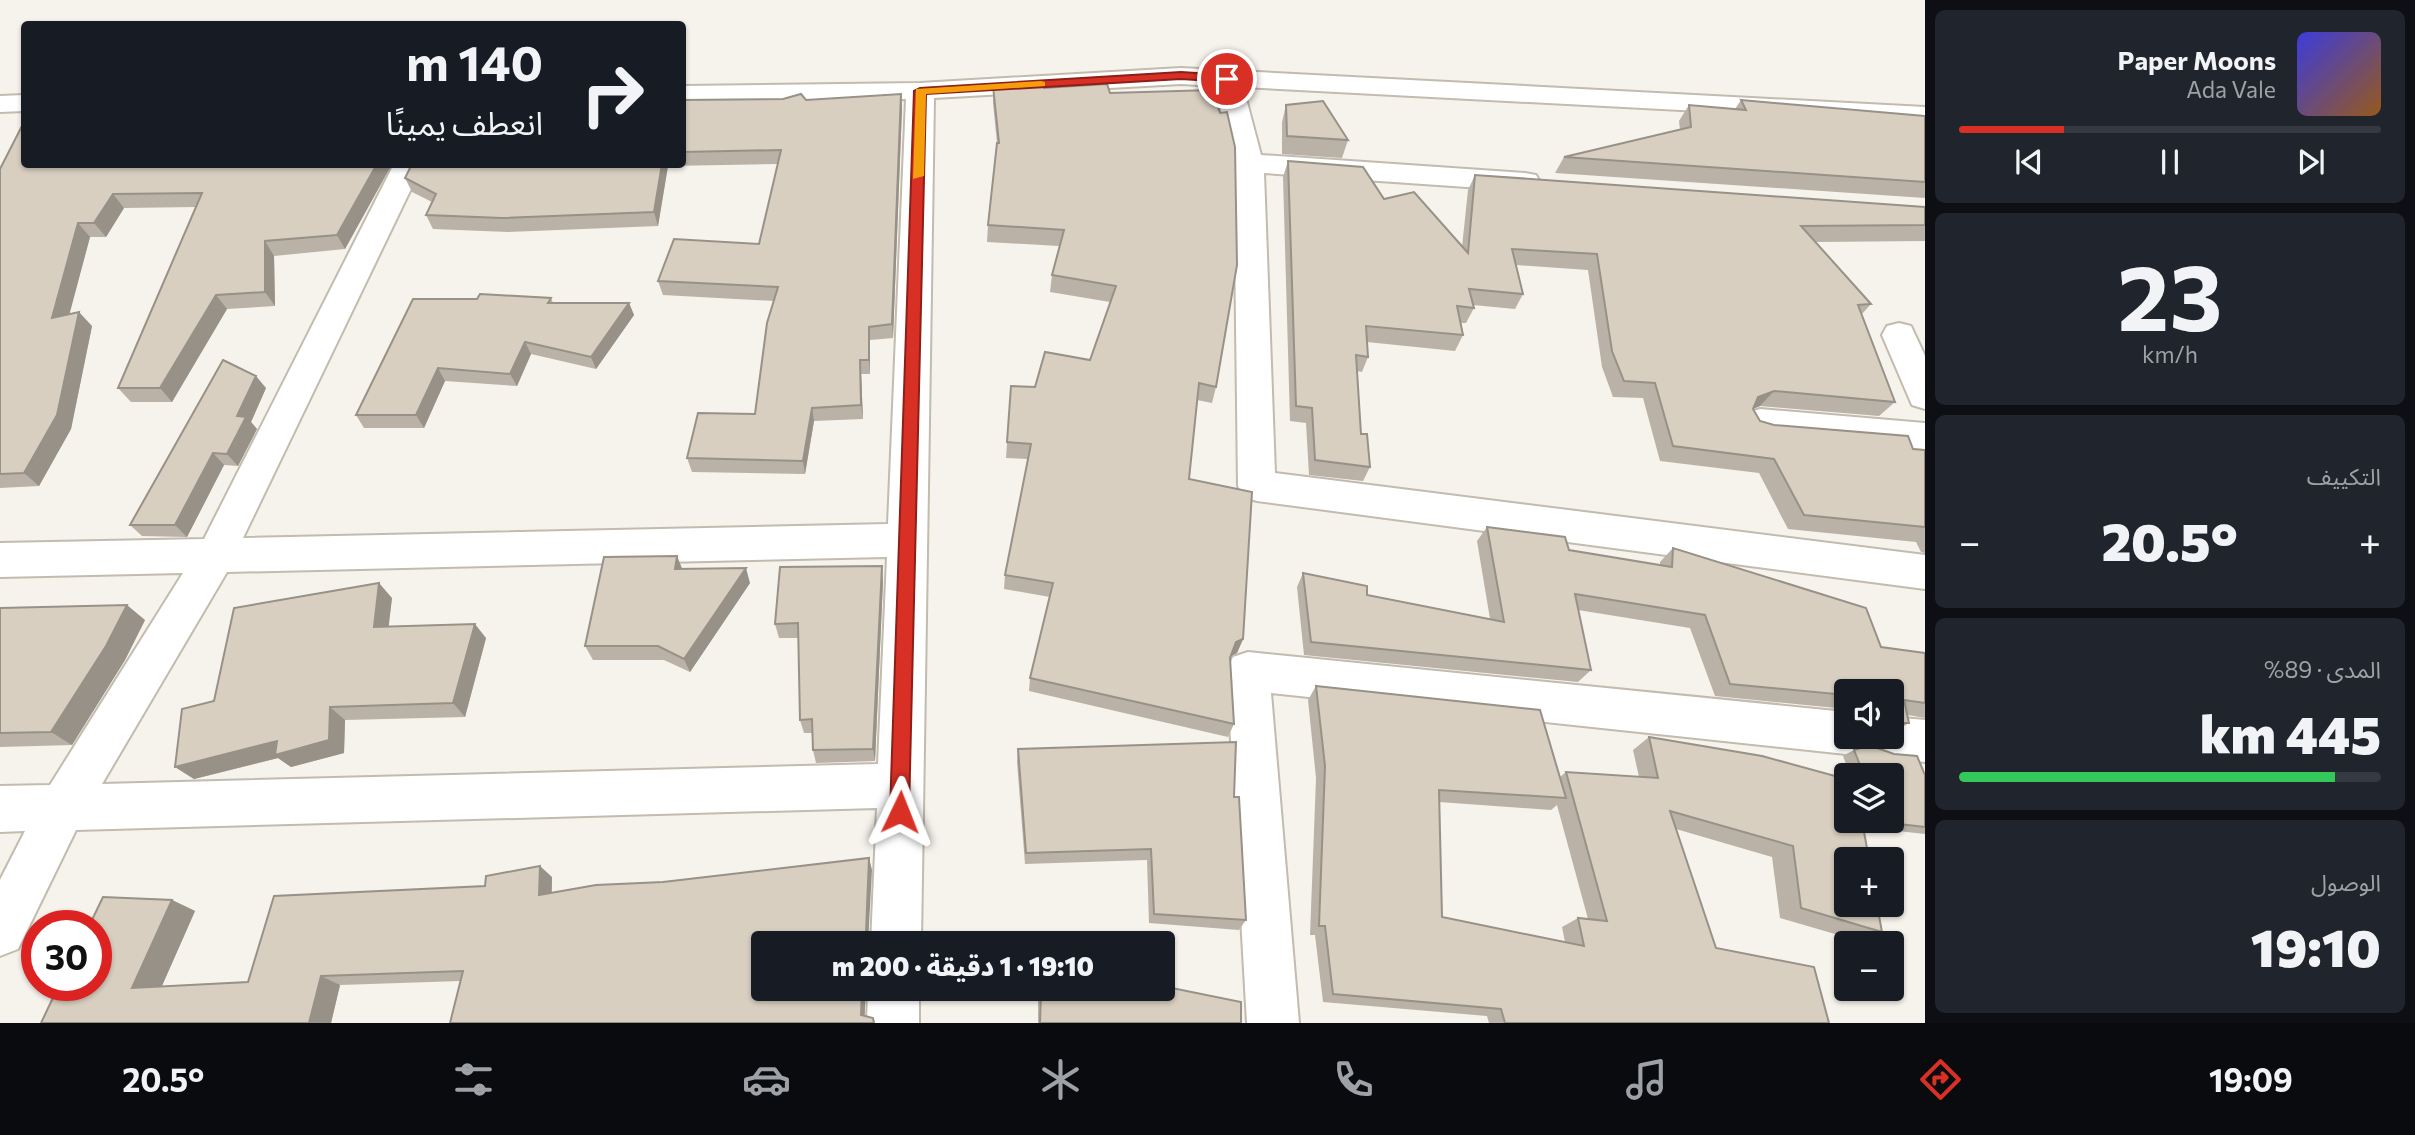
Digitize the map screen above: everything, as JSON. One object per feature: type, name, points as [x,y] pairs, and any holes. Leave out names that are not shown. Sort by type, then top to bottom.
[{"type":"street","points":[[686,94],[920,91],[1181,76],[1925,115]]},
{"type":"street","points":[[1227,79],[1249,163],[1257,486],[1925,572]]},
{"type":"street","points":[[895,931],[920,91]]},
{"type":"street","points":[[0,104],[21,103]]},
{"type":"street","points":[[1249,163],[1552,184]]},
{"type":"street","points":[[0,931],[63,806],[216,554],[407,168]]},
{"type":"street","points":[[1899,335],[1925,396]]},
{"type":"street","points":[[1760,423],[1925,437]]},
{"type":"street","points":[[0,560],[907,540]]},
{"type":"street","points":[[1273,1023],[1248,671],[1834,732]]},
{"type":"street","points":[[1904,739],[1925,741]]},
{"type":"street","points":[[0,809],[900,785]]},
{"type":"street","points":[[893,1023],[894,1001]]},
{"type":"building","points":[[1107,84],[1110,93],[1212,90],[1220,113],[1227,112],[1235,147],[1237,265],[1216,387],[1199,383],[1189,479],[1252,492],[1243,639],[1236,642],[1230,658],[1234,724],[1030,678],[1053,583],[1005,575],[1031,444],[1007,442],[1011,386],[1035,387],[1045,352],[1090,360],[1116,286],[1052,275],[1064,230],[988,225],[999,143],[993,86],[1043,85],[1044,88]]},
{"type":"building","points":[[801,94],[806,100],[901,94],[892,324],[869,327],[869,360],[860,360],[861,405],[812,408],[803,461],[687,458],[698,413],[755,414],[767,323],[778,287],[658,281],[674,239],[759,244],[781,150],[686,152],[686,100],[783,99]]},
{"type":"building","points":[[1741,100],[1925,116],[1925,182],[1564,157],[1691,127],[1689,105],[1746,110]]},
{"type":"building","points":[[1323,101],[1348,140],[1287,136],[1286,105]]},
{"type":"building","points":[[21,128],[21,168],[375,168],[337,235],[265,241],[265,292],[216,295],[160,388],[118,388],[202,193],[113,194],[94,223],[78,223],[52,318],[79,312],[57,415],[24,473],[0,474],[0,169]]},
{"type":"building","points":[[1288,161],[1363,167],[1384,199],[1414,192],[1468,253],[1475,175],[1925,207],[1925,225],[1801,226],[1871,304],[1858,305],[1895,402],[1774,391],[1758,397],[1753,409],[1760,421],[1774,425],[1908,436],[1913,449],[1925,450],[1925,527],[1804,515],[1774,459],[1673,446],[1655,383],[1624,381],[1612,351],[1597,254],[1512,249],[1523,294],[1469,289],[1474,308],[1457,306],[1463,335],[1366,326],[1368,357],[1356,355],[1361,434],[1367,434],[1370,467],[1315,460],[1312,408],[1296,406]]},
{"type":"building","points":[[410,168],[661,168],[654,212],[502,218],[426,215],[436,194],[405,178]]},
{"type":"building","points":[[480,294],[551,298],[548,303],[629,303],[591,357],[525,342],[510,374],[438,368],[416,415],[356,415],[413,299],[477,299]]},
{"type":"building","points":[[223,360],[256,376],[237,416],[246,417],[227,454],[213,453],[175,525],[130,525]]},
{"type":"building","points":[[1487,527],[1565,537],[1569,550],[1672,567],[1673,548],[1866,608],[1881,647],[1925,653],[1925,703],[1904,700],[1904,679],[1834,679],[1834,694],[1730,684],[1705,615],[1575,594],[1591,670],[1311,642],[1303,573],[1367,586],[1367,595],[1504,622]]},
{"type":"building","points":[[677,556],[675,569],[746,568],[684,659],[658,646],[585,646],[604,557]]},
{"type":"building","points":[[882,566],[873,749],[813,750],[812,719],[800,720],[798,623],[775,624],[780,567]]},
{"type":"building","points":[[379,583],[374,627],[475,624],[453,703],[330,707],[329,740],[275,755],[277,741],[175,767],[182,709],[214,701],[234,608]]},
{"type":"building","points":[[127,605],[106,646],[51,732],[0,733],[0,608]]},
{"type":"building","points":[[1316,686],[1540,710],[1566,798],[1439,790],[1442,917],[1584,946],[1578,918],[1607,921],[1566,772],[1658,778],[1649,737],[1762,756],[1834,776],[1834,833],[1864,833],[1867,847],[1834,847],[1834,917],[1879,917],[1882,931],[1801,908],[1793,846],[1670,811],[1716,948],[1814,967],[1829,1023],[1505,1023],[1501,1009],[1333,994],[1325,926],[1319,926],[1325,766]]},
{"type":"building","points":[[1904,700],[1909,723],[1904,723]]},
{"type":"building","points":[[1236,742],[1234,797],[1239,797],[1246,920],[1154,914],[1151,849],[1026,853],[1018,749]]},
{"type":"building","points":[[1880,749],[1894,754],[1917,756],[1925,775],[1925,827],[1904,825],[1904,763],[1859,763],[1854,750]]},
{"type":"building","points":[[869,858],[866,931],[751,931],[751,1001],[862,1001],[861,1015],[873,1018],[874,1023],[450,1023],[463,971],[321,976],[309,1023],[41,1023],[51,1001],[112,1001],[112,910],[97,910],[103,897],[172,900],[132,988],[248,982],[274,896],[485,886],[486,876],[540,866],[539,895],[596,885],[663,882]]},
{"type":"building","points":[[1175,989],[1241,1002],[1241,1023],[1040,1023],[1041,1001],[1175,1001]]},
{"type":"slow traffic","points":[[918,176],[920,91],[1041,84]]},
{"type":"route","points":[[900,812],[920,91],[1181,76],[1227,79]]}]
